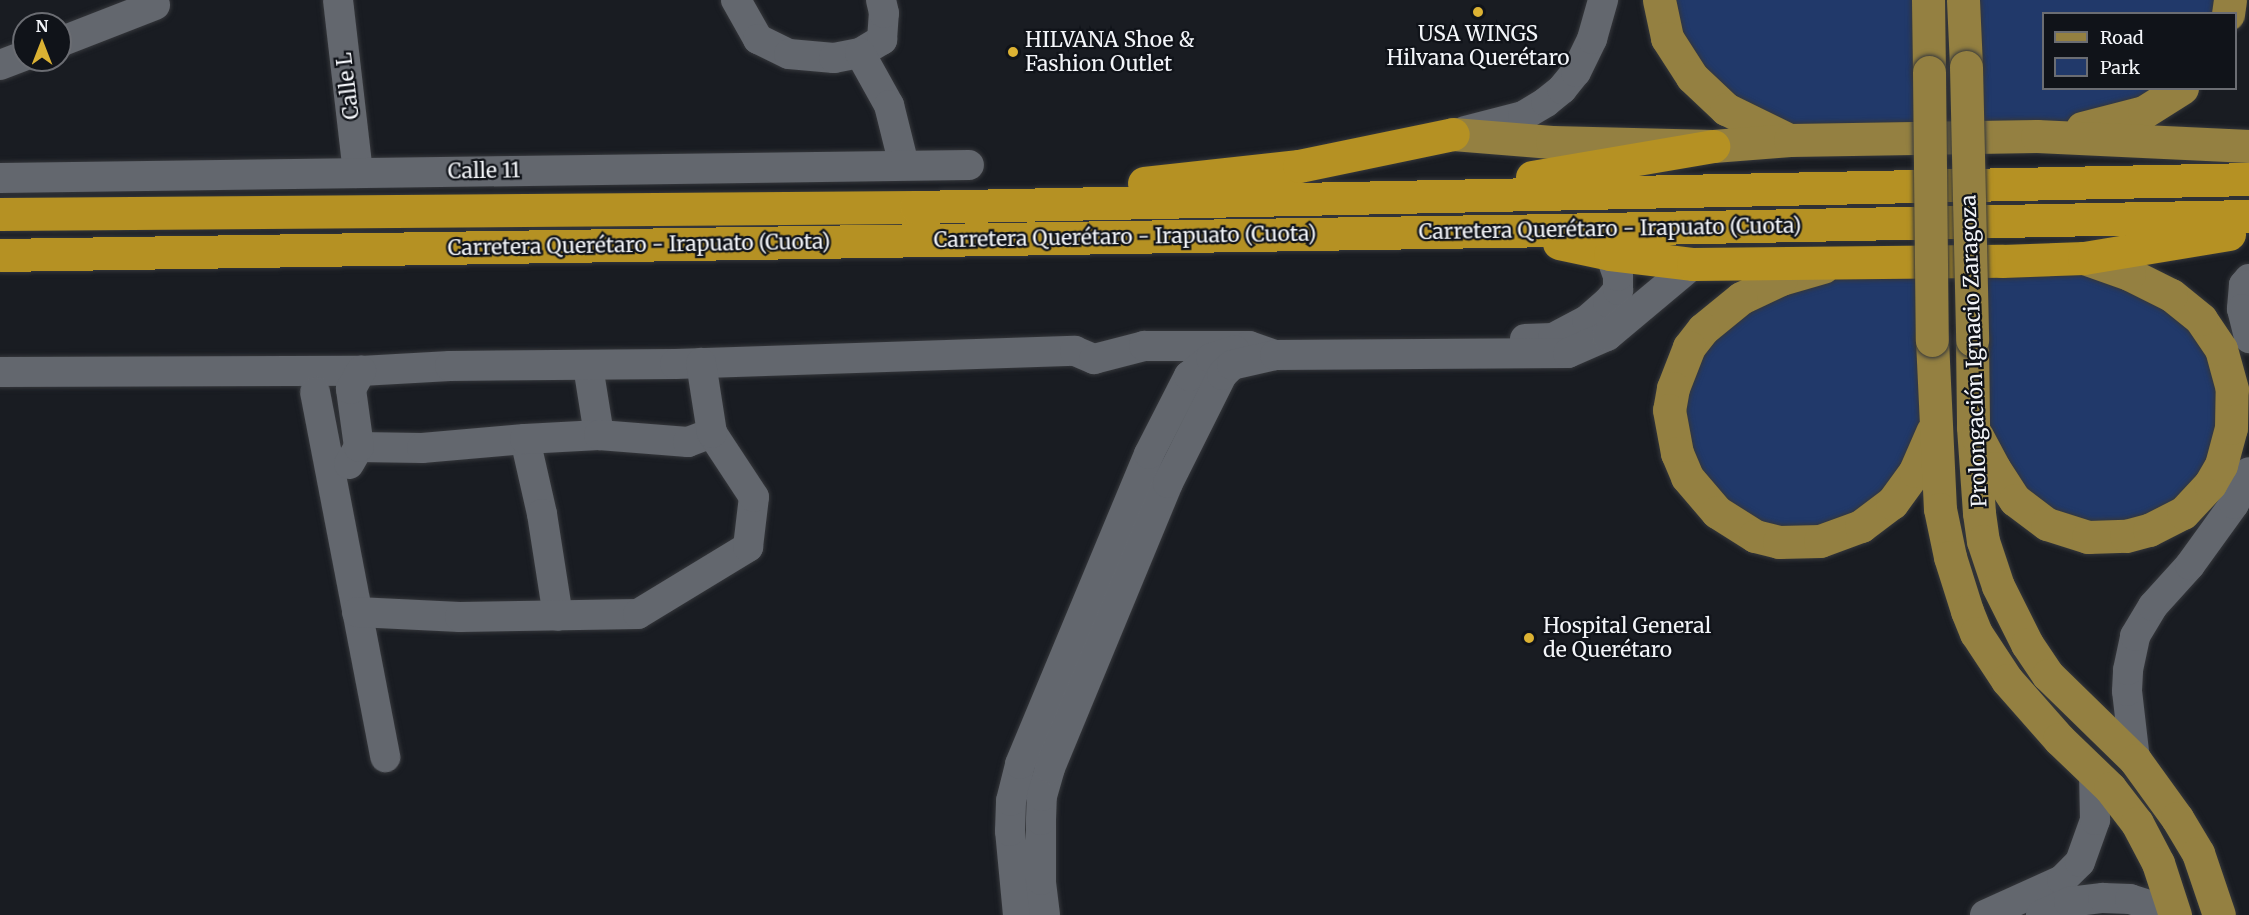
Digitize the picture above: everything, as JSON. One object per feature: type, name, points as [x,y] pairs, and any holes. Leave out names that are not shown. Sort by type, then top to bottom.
[{"type":"highway","points":[[916,207],[1299,166],[1453,134]]},
{"type":"highway","points":[[1420,196],[1713,146]]},
{"type":"highway","name":"Carretera Querétaro - Irapuato (Cuota)","points":[[0,214],[916,207],[2249,179]]},
{"type":"highway","name":"Carretera Querétaro - Irapuato (Cuota)","points":[[0,255],[1502,231],[2249,216]]},
{"type":"highway","points":[[1502,231],[1610,254],[1693,264],[2084,258],[2249,230]]},
{"type":"main road","points":[[1659,0],[1667,38],[1692,77],[1726,109],[1746,121],[1790,140]]},
{"type":"main road","name":"Prolongación Ignacio Zaragoza","points":[[1928,0],[1935,425],[1944,532],[1957,583],[1976,633],[2025,702],[2124,804],[2148,841],[2175,914]]},
{"type":"main road","name":"Prolongación Ignacio Zaragoza","points":[[1963,0],[1973,428],[1983,541],[1994,575],[2027,644],[2048,675],[2135,760],[2177,818],[2198,853],[2219,915]]},
{"type":"main road","points":[[2037,136],[2122,119],[2161,104],[2179,90]]},
{"type":"main road","points":[[1453,134],[1552,142],[1713,146],[1790,140],[2037,136],[2249,146]]},
{"type":"main road","points":[[1973,428],[1994,468],[2015,500],[2047,524],[2067,532],[2106,538],[2149,530],[2183,513],[2210,484],[2221,465],[2231,428],[2232,389],[2221,349],[2201,319],[2171,295],[2129,274],[2084,258]]},
{"type":"main road","points":[[1840,262],[1781,279],[1741,298],[1720,313],[1689,347],[1673,388],[1669,410],[1677,453],[1688,477],[1717,512],[1755,536],[1779,542],[1820,541],[1860,526],[1892,504],[1915,471],[1935,425]]},
{"type":"street","name":"Calle L","points":[[338,0],[358,173]]},
{"type":"street","points":[[736,0],[758,39],[789,54],[834,57],[860,53],[882,40],[884,13],[881,0]]},
{"type":"street","points":[[1453,134],[1523,116],[1562,89],[1576,72],[1588,48],[1603,0]]},
{"type":"street","points":[[72,37],[154,5]]},
{"type":"street","points":[[860,53],[890,105],[904,165]]},
{"type":"street","name":"Calle 11","points":[[0,178],[969,165]]},
{"type":"street","points":[[1045,915],[1040,850],[1042,796],[1055,757],[1168,483],[1222,375],[1232,365],[1278,342],[1553,338],[1587,320],[1617,290],[1618,276],[1610,254]]},
{"type":"street","points":[[0,372],[311,381],[356,380],[450,366],[588,366],[1075,351],[1094,359],[1144,346],[1262,351],[1568,352],[1607,336],[1693,264]]},
{"type":"street","points":[[2249,279],[2244,285],[2242,309],[2249,338]]},
{"type":"street","points":[[1017,915],[1010,831],[1011,801],[1020,764],[1149,454],[1189,376],[1211,358],[1262,351]]},
{"type":"street","points":[[357,612],[460,617],[638,614],[748,547],[753,497],[712,433],[701,363]]},
{"type":"street","points":[[588,366],[598,435]]},
{"type":"street","points":[[334,490],[359,447],[356,380]]},
{"type":"street","points":[[311,381],[385,757]]},
{"type":"street","points":[[359,447],[422,448],[598,435],[687,442],[712,433]]},
{"type":"street","points":[[525,439],[542,514],[558,616]]},
{"type":"street","points":[[2135,760],[2127,691],[2128,670],[2135,636],[2153,606],[2190,564],[2234,504],[2249,472]]},
{"type":"street","points":[[1984,915],[2019,908],[2062,880],[2080,862],[2095,820],[2094,773]]},
{"type":"street","points":[[2041,915],[2069,902],[2103,898],[2130,899],[2175,914]]},
{"type":"green space","points":[[1667,0],[1922,0],[1923,132],[1796,135],[1697,73]]},
{"type":"green space","points":[[1971,0],[2222,0],[2220,12],[2042,12],[2042,90],[2177,90],[2090,120],[1973,132]]},
{"type":"green space","points":[[2086,267],[2166,298],[2221,369],[2223,437],[2185,504],[2105,528],[2026,501],[1984,432],[1981,270]]},
{"type":"green space","points":[[1919,270],[1924,422],[1886,497],[1821,532],[1777,532],[1729,508],[1693,457],[1683,397],[1697,357],[1735,315],[1837,272]]},
{"type":"place","name":"USA WINGS Hilvana Querétaro","points":[[1478,12]]},
{"type":"place","name":"HILVANA Shoe & Fashion Outlet","points":[[1013,52]]},
{"type":"place","name":"Hospital General de Querétaro","points":[[1529,638]]}]
